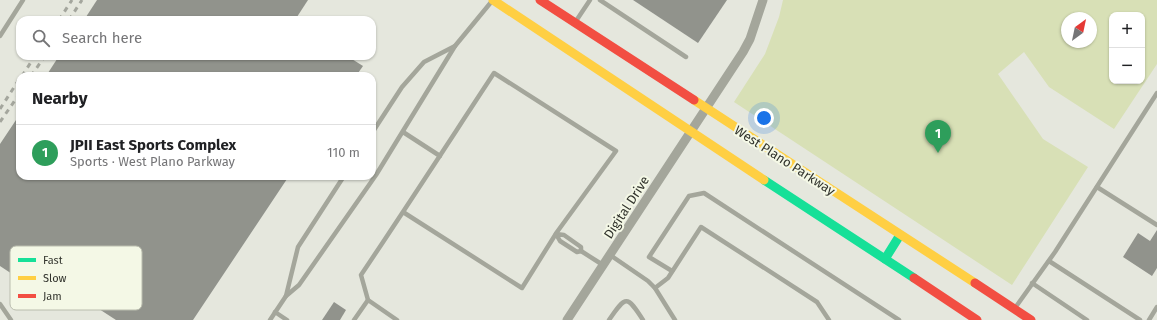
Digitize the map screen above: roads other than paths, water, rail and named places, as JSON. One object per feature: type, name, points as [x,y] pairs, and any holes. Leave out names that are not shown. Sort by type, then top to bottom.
[{"type":"main road","points":[[493,0],[690,132],[885,258],[977,320]]},
{"type":"main road","name":"West Plano Parkway","points":[[540,0],[1031,320]]},
{"type":"main road","points":[[885,258],[900,235]]},
{"type":"street","name":"Digital Drive","points":[[567,320],[743,52],[750,39],[763,0]]},
{"type":"lane","points":[[0,36],[24,0]]},
{"type":"lane","points":[[376,175],[456,46],[493,0]]},
{"type":"lane","points":[[575,22],[590,0]]},
{"type":"lane","points":[[600,0],[686,57]]},
{"type":"lane","points":[[376,127],[402,87],[424,62],[456,46]]},
{"type":"lane","points":[[398,320],[368,300],[361,275],[494,73],[616,151],[556,234],[522,288],[403,212]]},
{"type":"lane","points":[[1015,310],[1097,187],[1157,93]]},
{"type":"lane","points":[[403,132],[440,156]]},
{"type":"lane","points":[[286,296],[298,247],[341,180]]},
{"type":"lane","points":[[270,320],[286,296],[299,285],[372,180]]},
{"type":"lane","points":[[1097,187],[1157,226]]},
{"type":"lane","points":[[672,271],[649,257],[689,196],[704,193],[899,320]]},
{"type":"lane","points":[[654,288],[668,278],[701,227],[817,302],[829,320]]},
{"type":"lane","points":[[556,234],[560,241],[577,252],[582,251],[603,266]]},
{"type":"lane","points":[[610,255],[648,281],[675,320]]},
{"type":"lane","points":[[1048,261],[1140,320]]},
{"type":"lane","points":[[1032,283],[1087,320]]},
{"type":"lane","points":[[354,320],[368,300]]},
{"type":"lane","points":[[609,320],[620,303],[626,301],[632,303],[643,320]]},
{"type":"lane","points":[[0,304],[11,320]]},
{"type":"lane","points":[[1149,320],[1157,306]]},
{"type":"lane","points":[[275,312],[287,320]]},
{"type":"railway","points":[[62,16],[72,0]]},
{"type":"railway","points":[[72,16],[82,0]]},
{"type":"railway","points":[[25,72],[32,60]]},
{"type":"railway","points":[[34,72],[42,60]]},
{"type":"railway","points":[[0,109],[16,84]]},
{"type":"railway","points":[[0,122],[16,99]]},
{"type":"place","name":"JPII East Sports Complex","points":[[938,153]]}]
